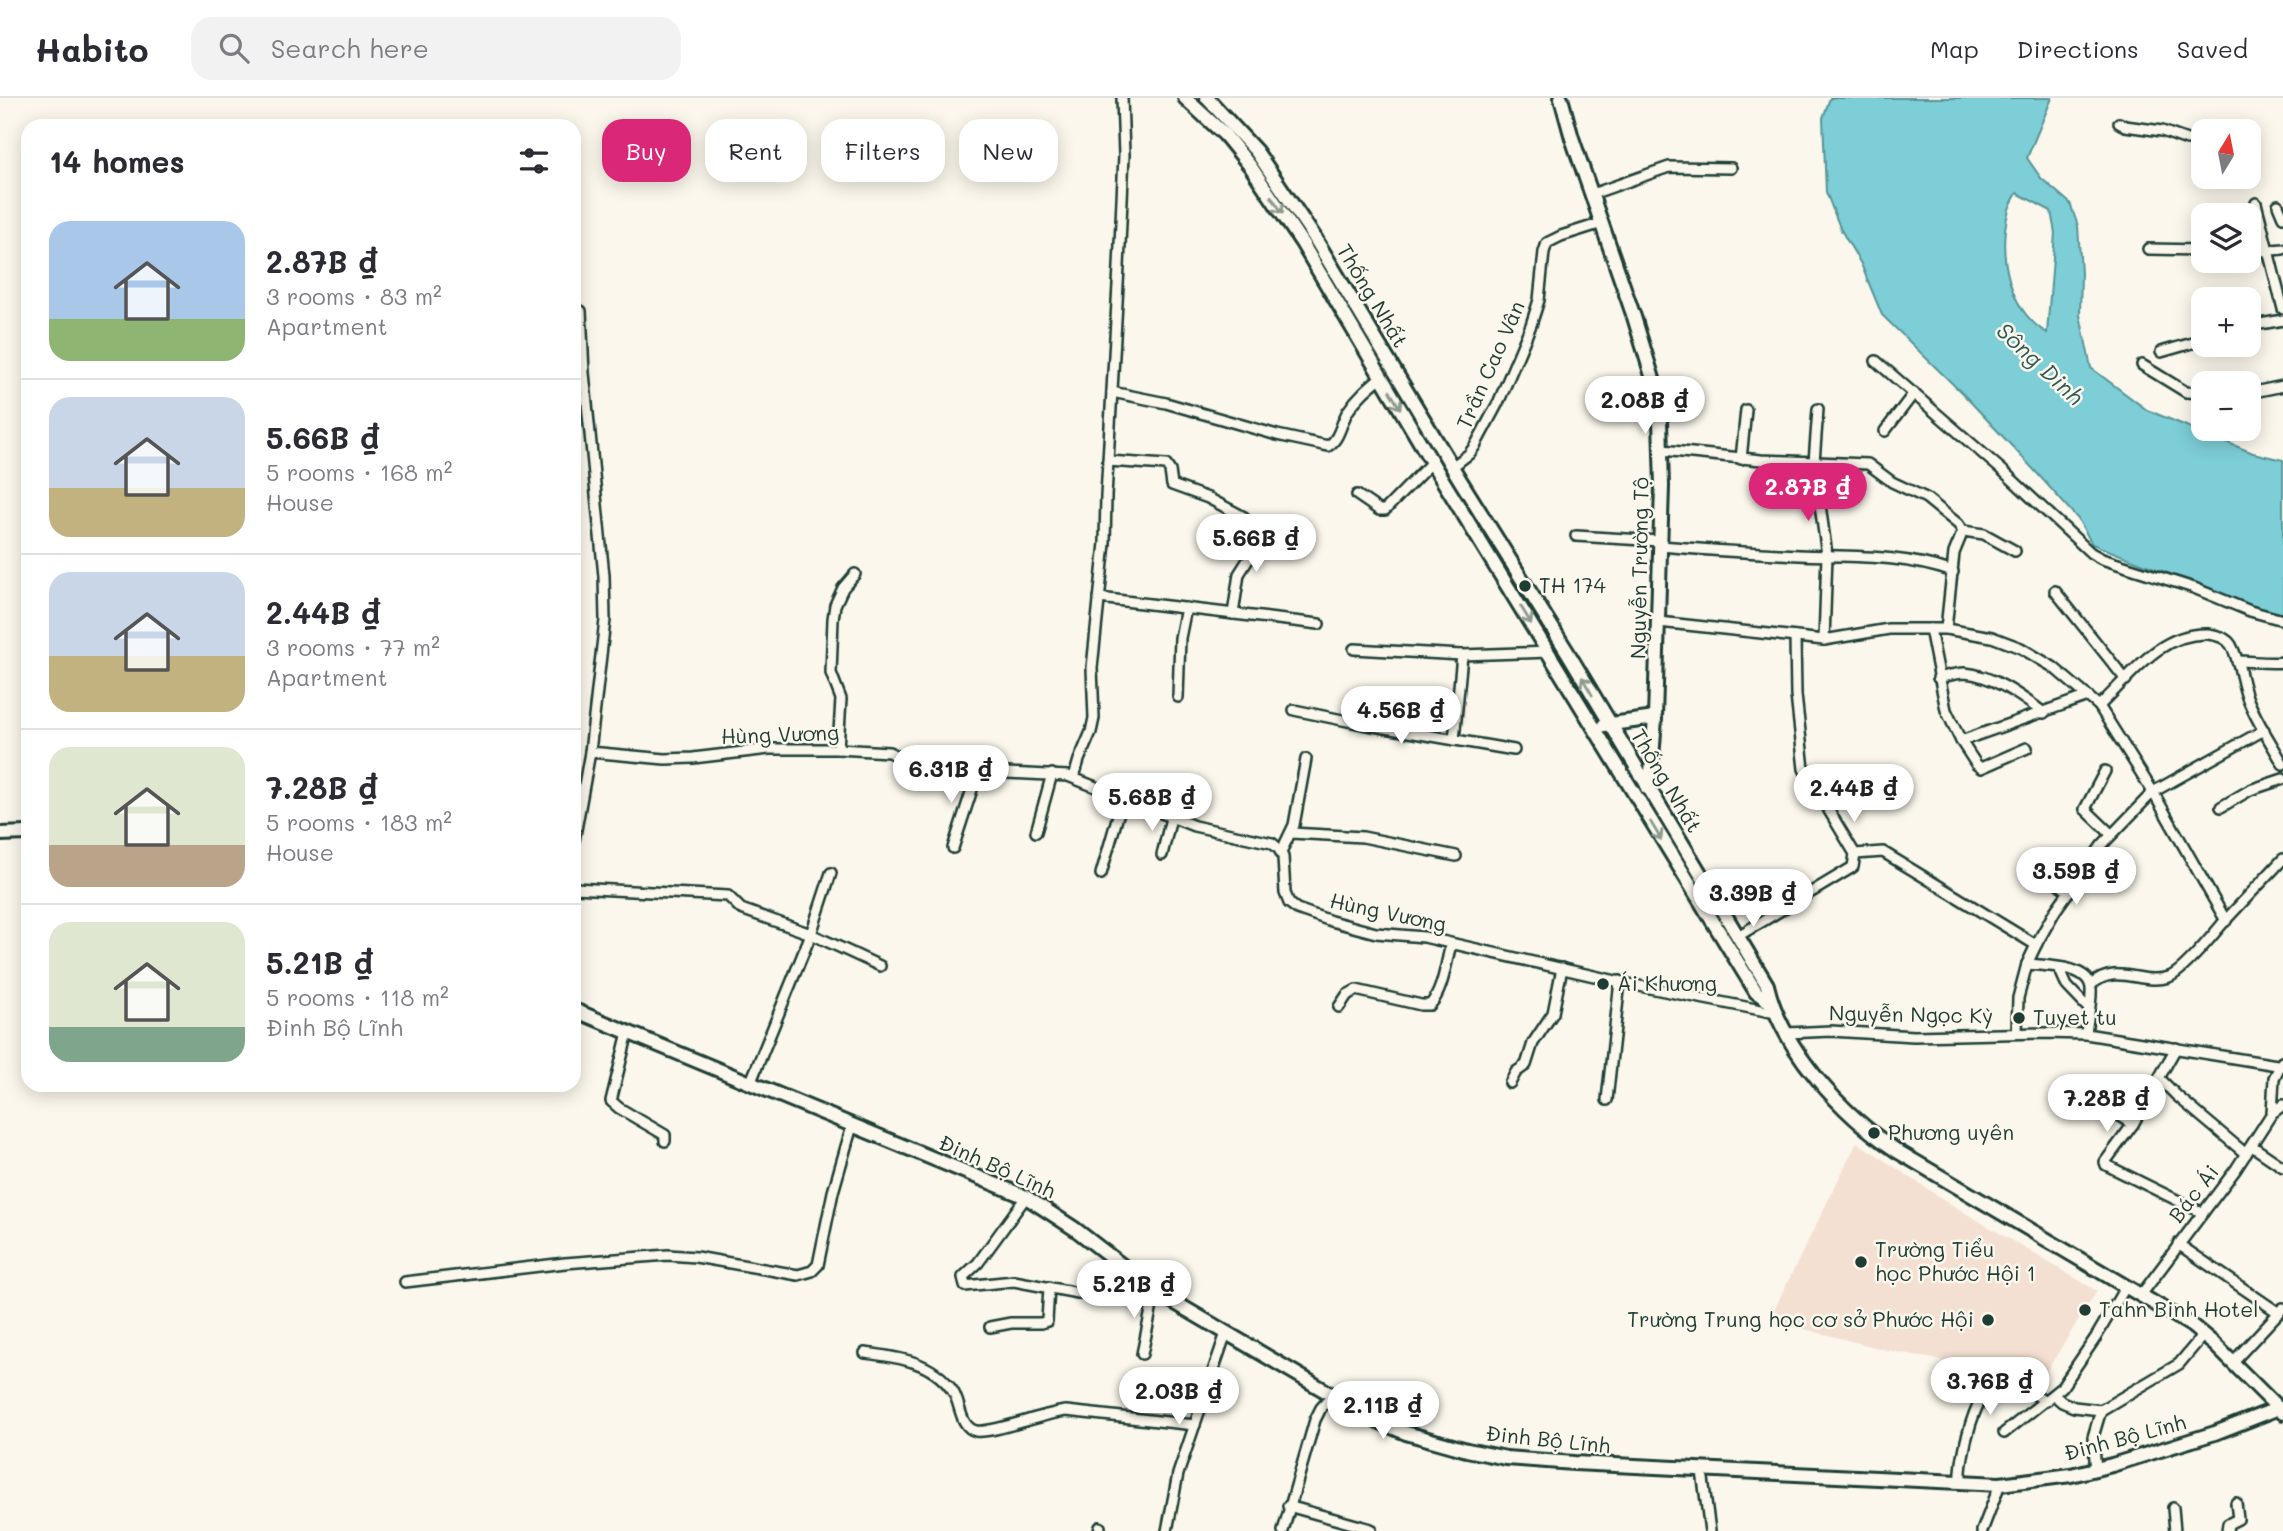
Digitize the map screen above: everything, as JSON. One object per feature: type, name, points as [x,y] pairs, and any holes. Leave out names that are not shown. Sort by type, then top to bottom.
[{"type":"main road","name":"Thống Nhất","points":[[1185,98],[1225,135],[1264,185],[1346,315],[1432,462],[1756,992],[1774,1008]]},
{"type":"main road","name":"Nguyễn Trường Tộ","points":[[1561,98],[1653,379],[1660,421],[1662,450],[1656,718],[1648,787]]},
{"type":"main road","name":"Thống Nhất","points":[[1213,100],[1247,139],[1280,184],[1354,300],[1452,467],[1568,653],[1738,936],[1767,985],[1774,1008]]},
{"type":"main road","points":[[1457,503],[1470,495]]},
{"type":"main road","points":[[1595,728],[1656,718]]},
{"type":"main road","points":[[1635,795],[1648,787]]},
{"type":"main road","points":[[0,834],[21,833]]},
{"type":"main road","points":[[1774,1008],[1815,1075],[1874,1135],[1941,1178],[2204,1334],[2281,1411]]},
{"type":"main road","name":"Đinh Bộ Lĩnh","points":[[581,1013],[1026,1197],[1075,1228],[1155,1291],[1332,1396],[1406,1433],[1489,1455],[1550,1462],[1702,1471],[2000,1483],[2096,1469],[2281,1411]]},
{"type":"street","points":[[1074,777],[1093,725],[1093,661],[1105,543],[1124,155],[1122,98]]},
{"type":"street","points":[[2119,123],[2162,131],[2187,140]]},
{"type":"street","points":[[1592,194],[1669,167],[1731,168]]},
{"type":"street","points":[[2278,205],[2283,217]]},
{"type":"street","name":"Trần Cao Vân","points":[[1452,467],[1475,446],[1511,375],[1536,311],[1547,243],[1602,223]]},
{"type":"street","points":[[2261,225],[2283,309]]},
{"type":"street","points":[[2148,249],[2191,250]]},
{"type":"street","points":[[2261,252],[2283,249]]},
{"type":"street","points":[[581,311],[584,373],[604,576],[604,630],[590,752],[581,802]]},
{"type":"street","points":[[2261,324],[2283,320]]},
{"type":"street","points":[[2161,352],[2191,343]]},
{"type":"street","points":[[1876,361],[2035,500],[2091,553],[2102,559],[2194,588],[2250,611],[2283,620]]},
{"type":"street","points":[[2142,365],[2177,388],[2191,392]]},
{"type":"street","points":[[1112,392],[1166,403],[1267,432],[1328,446],[1333,443],[1356,400],[1381,377]]},
{"type":"street","points":[[2261,391],[2283,386]]},
{"type":"street","points":[[1885,430],[1914,393]]},
{"type":"street","points":[[1818,409],[1814,463],[1827,555],[1824,640]]},
{"type":"street","points":[[1741,459],[1746,410]]},
{"type":"street","points":[[1662,450],[1741,459],[1872,466],[1892,482],[1926,498],[1963,531],[1984,534],[2015,551]]},
{"type":"street","points":[[1108,461],[1166,465],[1170,471],[1172,485],[1208,498],[1244,517]]},
{"type":"street","points":[[1357,495],[1379,510],[1385,510],[1432,462]]},
{"type":"street","points":[[1233,614],[1239,574],[1267,530]]},
{"type":"street","points":[[1946,629],[1956,547],[1963,531]]},
{"type":"street","points":[[1576,536],[1742,553],[1917,561],[1953,572]]},
{"type":"street","points":[[838,749],[841,699],[831,673],[833,618],[835,605],[843,588],[855,573]]},
{"type":"street","points":[[2055,591],[2126,680]]},
{"type":"street","points":[[1099,598],[1319,624]]},
{"type":"street","points":[[1178,697],[1180,638],[1186,608]]},
{"type":"street","points":[[1659,622],[1824,640],[1889,629],[1946,629],[1992,637],[2021,648],[2053,667],[2099,706],[2152,792],[2225,921]]},
{"type":"street","points":[[1930,629],[1946,710],[1976,764],[1981,768],[2027,748]]},
{"type":"street","points":[[2099,706],[2151,653],[2186,636],[2213,635],[2225,639],[2232,646],[2247,697],[2283,764]]},
{"type":"street","points":[[1738,936],[1853,867],[1855,855],[1804,769],[1796,695],[1795,637]]},
{"type":"street","points":[[1354,649],[1462,655],[1549,652]]},
{"type":"street","points":[[1454,740],[1462,655]]},
{"type":"street","points":[[2237,661],[2283,662]]},
{"type":"street","points":[[1938,678],[1960,673],[1977,676],[1998,684],[2044,713]]},
{"type":"street","points":[[1961,741],[2088,696]]},
{"type":"street","points":[[1294,710],[1514,750]]},
{"type":"street","points":[[2017,1033],[2018,998],[2027,964],[2036,945],[2055,911],[2112,834],[2152,792],[2264,730]]},
{"type":"street","name":"Hùng Vương","points":[[590,752],[665,759],[769,749],[838,749],[889,752],[910,763],[1014,775],[1052,774],[1074,777],[1208,831],[1268,841],[1281,852],[1285,867],[1286,896],[1292,906],[1314,916],[1362,930],[1424,937],[1620,981],[1774,1008]]},
{"type":"street","points":[[1281,852],[1291,833],[1297,812],[1306,759]]},
{"type":"street","points":[[953,848],[978,771]]},
{"type":"street","points":[[2105,771],[2085,809],[2112,834]]},
{"type":"street","points":[[1035,832],[1052,774]]},
{"type":"street","points":[[2221,807],[2250,790],[2283,779]]},
{"type":"street","points":[[1101,874],[1123,797]]},
{"type":"street","points":[[1162,855],[1171,818]]},
{"type":"street","points":[[1291,833],[1363,838],[1456,856]]},
{"type":"street","points":[[1855,855],[1883,852],[2036,945]]},
{"type":"street","points":[[2091,985],[2103,976],[2116,974],[2150,978],[2170,976],[2192,958],[2283,859]]},
{"type":"street","points":[[2033,863],[2069,892]]},
{"type":"street","points":[[750,1084],[811,934],[831,873]]},
{"type":"street","points":[[581,888],[728,896],[741,909],[811,934],[880,967]]},
{"type":"street","points":[[1339,1007],[1347,995],[1356,990],[1430,1005],[1435,999],[1451,944]]},
{"type":"street","points":[[2027,964],[2082,974],[2091,985],[2086,1034]]},
{"type":"street","points":[[1510,1083],[1516,1072],[1526,1065],[1533,1043],[1553,1013],[1562,968]]},
{"type":"street","points":[[2059,968],[2067,986],[2089,1009]]},
{"type":"street","points":[[1607,1100],[1620,981]]},
{"type":"street","name":"Nguyễn Ngọc Kỳ","points":[[1787,1033],[1831,1031],[1914,1036],[2086,1034],[2282,1064]]},
{"type":"street","points":[[628,1032],[611,1101],[665,1135],[665,1141]]},
{"type":"street","points":[[2176,1048],[2133,1124],[2105,1162],[2203,1213]]},
{"type":"street","name":"Bác Ái","points":[[2272,1113],[2274,1079],[2282,1064]]},
{"type":"street","points":[[2160,1079],[2177,1096],[2249,1150],[2283,1167]]},
{"type":"street","points":[[2075,1088],[2133,1124]]},
{"type":"street","name":"Bác Ái","points":[[2141,1295],[2249,1150],[2272,1113],[2283,1105]]},
{"type":"street","points":[[405,1282],[552,1264],[668,1255],[696,1257],[758,1270],[806,1274],[818,1265],[833,1192],[852,1126]]},
{"type":"street","points":[[1026,1197],[978,1263],[964,1275],[965,1286],[1014,1280],[1078,1293],[1100,1294],[1116,1289],[1135,1276]]},
{"type":"street","points":[[2178,1244],[2281,1310],[2232,1363]]},
{"type":"street","points":[[2004,1433],[2050,1398],[2071,1376],[2126,1286]]},
{"type":"street","points":[[989,1327],[1047,1321],[1049,1287]]},
{"type":"street","points":[[1142,1354],[1155,1291]]},
{"type":"street","points":[[1167,1531],[1178,1474],[1226,1333]]},
{"type":"street","points":[[1961,1482],[1960,1464],[1966,1440],[1983,1396],[1991,1384],[2002,1380],[2074,1407],[2101,1410],[2179,1364],[2204,1334]]},
{"type":"street","points":[[865,1353],[910,1360],[941,1379],[953,1391],[966,1425],[974,1431],[987,1431],[1066,1411],[1195,1425]]},
{"type":"street","points":[[1283,1531],[1315,1420],[1332,1396]]},
{"type":"street","points":[[2096,1469],[2094,1437],[2101,1410]]},
{"type":"street","points":[[1702,1471],[1710,1531]]},
{"type":"street","points":[[1982,1531],[2000,1483]]},
{"type":"street","points":[[2227,1531],[2228,1524],[2238,1519],[2236,1503]]},
{"type":"street","points":[[1289,1506],[1371,1529]]},
{"type":"street","points":[[2173,1508],[2175,1531]]},
{"type":"shaded area","points":[[1857,1142],[1952,1205],[2097,1291],[2041,1380],[1882,1349],[1769,1320]]},
{"type":"water","name":"Sông Dinh","points":[[1830,98],[2052,98],[2027,158],[2041,178],[2070,203],[2078,226],[2080,315],[2091,368],[2147,410],[2191,428],[2191,441],[2223,441],[2253,453],[2283,460],[2283,614],[2266,611],[2092,544],[2078,519],[2036,472],[1965,396],[1882,315],[1826,192],[1823,118]],"holes":[[[2017,193],[2051,211],[2055,233],[2047,333],[2023,310],[2009,280],[2004,246],[2005,229],[2009,210]]]},
{"type":"place","name":"TH 174","points":[[1525,586]]},
{"type":"place","name":"Ái Khương","points":[[1603,984]]},
{"type":"place","name":"Tuyet tu","points":[[2019,1018]]},
{"type":"place","name":"Phương uyên","points":[[1874,1133]]},
{"type":"place","name":"Trường Tiểu học Phước Hội 1","points":[[1861,1262]]},
{"type":"place","name":"Tahn Binh Hotel","points":[[2085,1310]]},
{"type":"place","name":"Trường Trung học cơ sở Phước Hội","points":[[1988,1320]]}]
